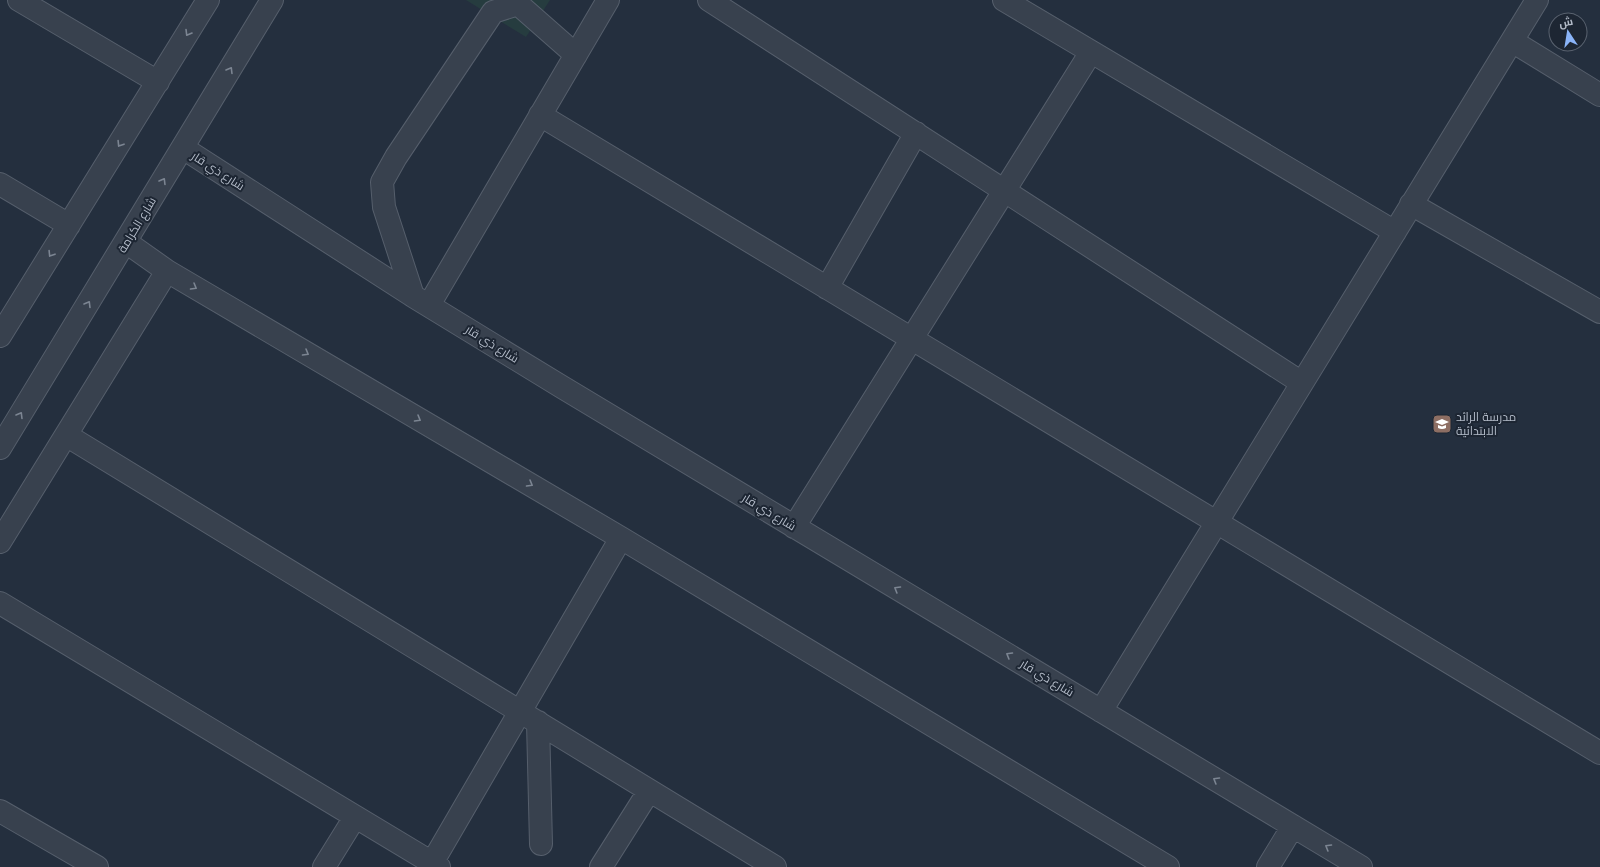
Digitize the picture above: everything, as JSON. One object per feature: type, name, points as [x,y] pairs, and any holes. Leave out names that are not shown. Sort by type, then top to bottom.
[{"type":"street","points":[[19,0],[158,82]]},
{"type":"street","points":[[0,336],[208,0]]},
{"type":"street","name":"شارع الكرامة","points":[[0,448],[272,0]]},
{"type":"street","points":[[421,300],[540,115],[608,0]]},
{"type":"street","points":[[709,0],[1302,383]]},
{"type":"street","points":[[1101,711],[1537,0]]},
{"type":"street","points":[[1013,2],[1092,52],[1395,232]]},
{"type":"street","points":[[421,300],[384,207],[382,182],[396,157],[493,12],[518,4],[576,55]]},
{"type":"street","points":[[1512,41],[1600,95]]},
{"type":"street","points":[[794,527],[1092,52]]},
{"type":"street","points":[[540,115],[1600,753]]},
{"type":"street","points":[[827,288],[916,133]]},
{"type":"street","name":"شارع ذي قار","points":[[183,148],[421,300],[562,387],[1361,867]]},
{"type":"street","points":[[0,184],[69,225]]},
{"type":"street","points":[[1411,204],[1600,312]]},
{"type":"street","points":[[126,242],[167,271],[622,538],[1158,864]]},
{"type":"street","points":[[0,542],[167,271]]},
{"type":"street","points":[[66,435],[775,867]]},
{"type":"street","points":[[0,603],[435,865],[529,717],[622,538]]},
{"type":"street","points":[[529,717],[541,844]]},
{"type":"street","points":[[601,867],[649,791]]},
{"type":"street","points":[[0,811],[97,867]]},
{"type":"street","points":[[324,867],[355,817]]},
{"type":"street","points":[[1268,867],[1293,826]]},
{"type":"green space","points":[[466,0],[550,0],[526,37]]},
{"type":"place","name":"مدرسة الرائد الابتدائية","points":[[1442,424]]}]
